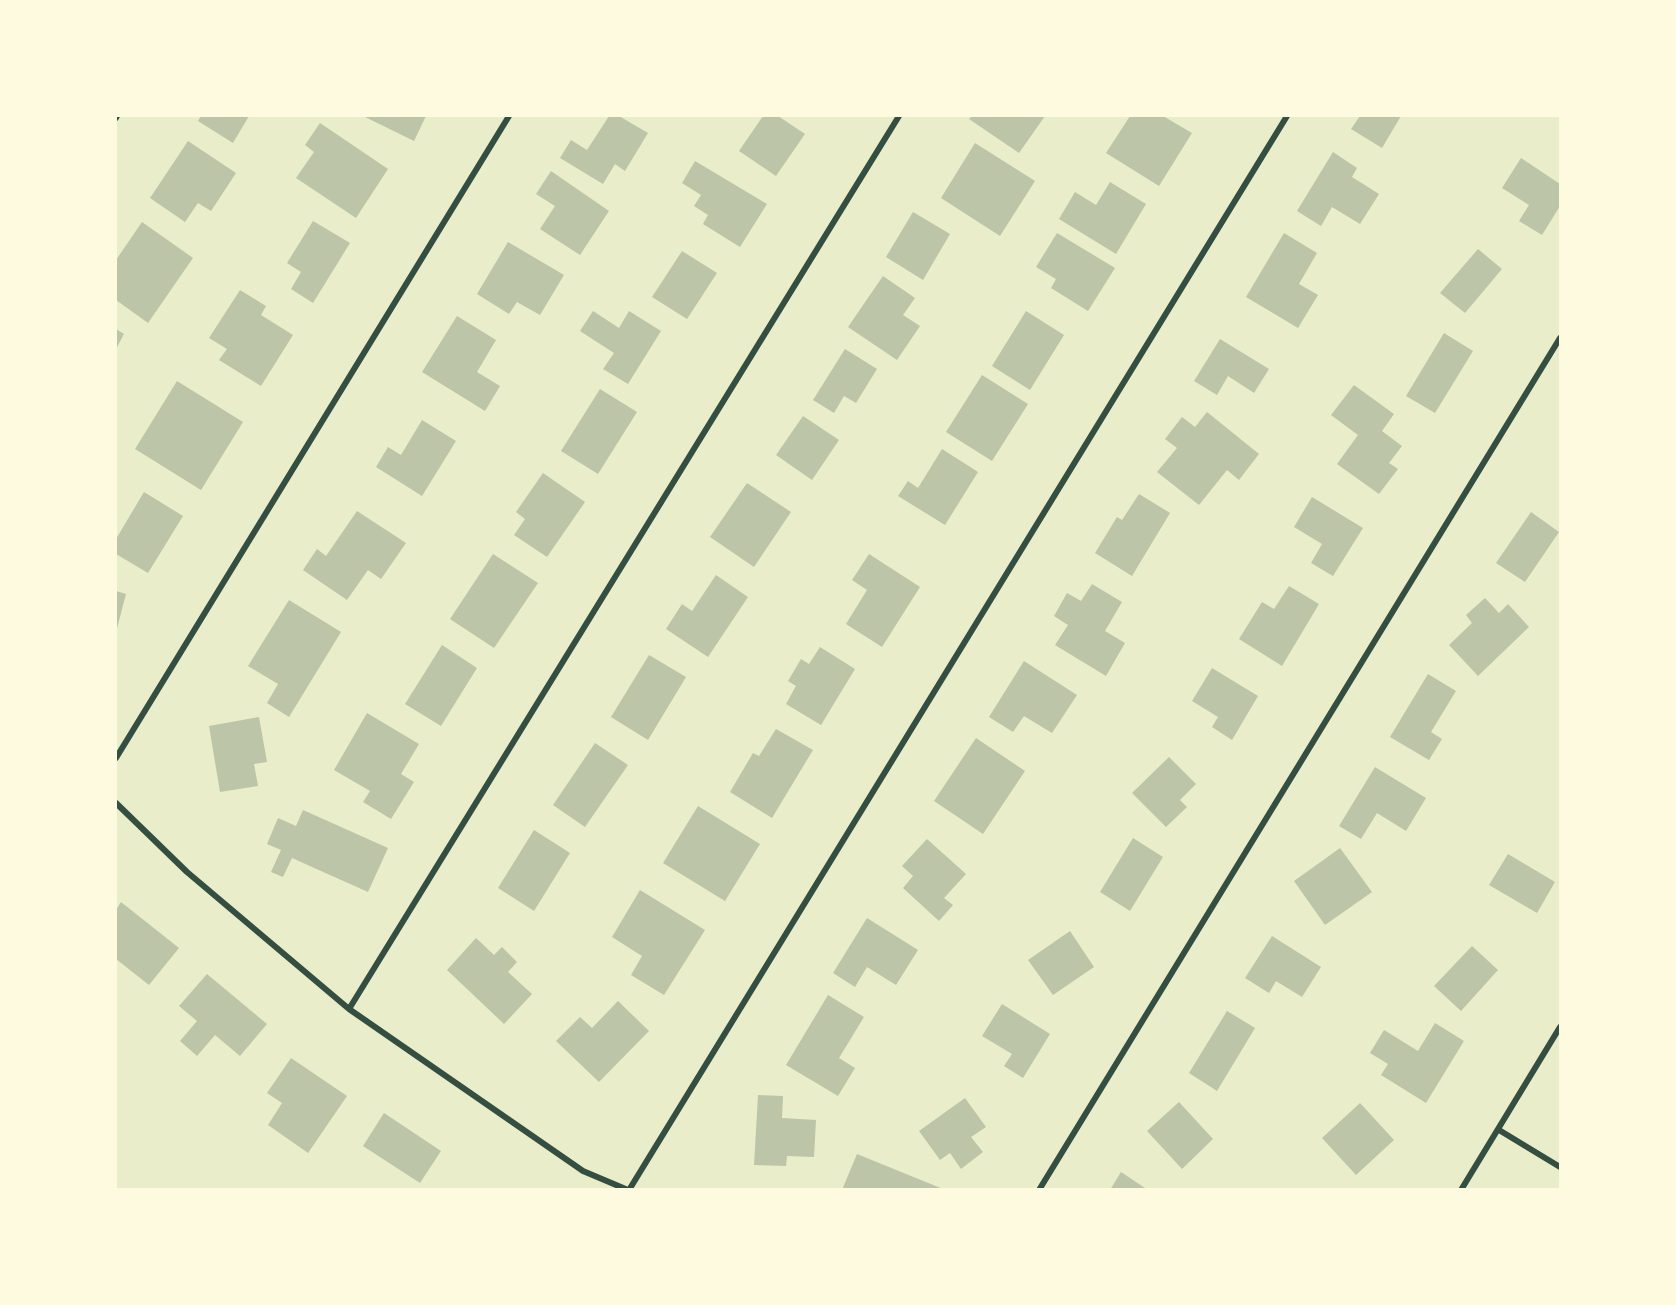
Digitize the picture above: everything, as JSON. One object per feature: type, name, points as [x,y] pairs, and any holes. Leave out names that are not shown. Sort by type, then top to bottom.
[{"type":"street","points":[[116,758],[509,116]]},
{"type":"street","points":[[349,1009],[899,116]]},
{"type":"street","points":[[116,803],[187,872],[349,1009],[583,1171],[629,1190],[1287,116]]},
{"type":"street","points":[[1039,1190],[1560,338]]},
{"type":"street","points":[[1461,1190],[1560,1027]]},
{"type":"street","points":[[1499,1130],[1560,1167]]},
{"type":"building","points":[[201,116],[249,116],[233,143],[198,121]]},
{"type":"building","points":[[363,116],[426,116],[414,141]]},
{"type":"building","points":[[609,116],[619,116],[648,133],[625,171],[615,164],[603,184],[560,158],[571,140],[587,150]]},
{"type":"building","points":[[763,116],[778,116],[805,134],[776,176],[739,151]]},
{"type":"building","points":[[972,116],[1045,116],[1019,153],[969,119]]},
{"type":"building","points":[[1130,116],[1163,116],[1192,133],[1159,186],[1106,153]]},
{"type":"building","points":[[1360,116],[1401,116],[1382,148],[1351,129]]},
{"type":"building","points":[[320,123],[388,169],[356,218],[296,178],[314,152],[305,145]]},
{"type":"building","points":[[188,141],[236,173],[211,211],[198,203],[185,222],[150,198]]},
{"type":"building","points":[[975,143],[1035,181],[1000,236],[941,198]]},
{"type":"building","points":[[1333,152],[1357,168],[1352,177],[1379,194],[1360,224],[1332,207],[1321,226],[1297,211]]},
{"type":"building","points":[[1521,158],[1560,184],[1560,206],[1542,235],[1519,221],[1529,205],[1502,188]]},
{"type":"building","points":[[695,161],[767,204],[740,247],[703,224],[708,215],[694,206],[701,195],[682,183]]},
{"type":"building","points":[[551,171],[609,211],[580,255],[540,229],[555,206],[536,194]]},
{"type":"building","points":[[1110,182],[1146,204],[1116,254],[1059,219],[1075,192],[1096,205]]},
{"type":"building","points":[[913,212],[950,234],[923,280],[886,257]]},
{"type":"building","points":[[313,221],[350,243],[313,303],[291,289],[301,272],[287,263]]},
{"type":"building","points":[[142,222],[193,258],[148,323],[116,300],[116,260]]},
{"type":"building","points":[[1057,233],[1115,268],[1088,311],[1051,288],[1056,279],[1036,267]]},
{"type":"building","points":[[1284,233],[1317,253],[1299,284],[1318,295],[1298,328],[1246,297]]},
{"type":"building","points":[[508,242],[564,275],[540,315],[517,302],[509,314],[477,294]]},
{"type":"building","points":[[1478,249],[1502,269],[1465,313],[1440,293]]},
{"type":"building","points":[[682,251],[717,273],[687,319],[652,297]]},
{"type":"building","points":[[883,276],[915,298],[903,315],[920,326],[897,360],[848,327]]},
{"type":"building","points":[[240,290],[266,306],[261,315],[293,335],[261,386],[219,360],[227,349],[209,338]]},
{"type":"building","points":[[593,311],[619,328],[629,311],[661,331],[628,384],[603,369],[614,353],[580,331]]},
{"type":"building","points":[[1026,311],[1064,335],[1030,390],[992,366]]},
{"type":"building","points":[[457,316],[496,340],[477,372],[500,386],[485,411],[422,372]]},
{"type":"building","points":[[116,329],[124,334],[116,349]]},
{"type":"building","points":[[1444,333],[1473,351],[1435,413],[1406,396]]},
{"type":"building","points":[[1220,339],[1269,369],[1254,393],[1228,376],[1217,395],[1194,381]]},
{"type":"building","points":[[845,349],[877,369],[856,403],[844,396],[834,413],[813,400]]},
{"type":"building","points":[[982,375],[1028,404],[992,461],[946,432]]},
{"type":"building","points":[[177,381],[243,422],[201,490],[135,449]]},
{"type":"building","points":[[1354,385],[1394,414],[1382,431],[1402,446],[1389,463],[1398,469],[1379,494],[1337,464],[1358,435],[1331,415]]},
{"type":"building","points":[[600,389],[637,412],[598,474],[561,451]]},
{"type":"building","points":[[1207,412],[1259,454],[1239,480],[1227,470],[1199,505],[1157,472],[1177,448],[1165,439],[1182,417],[1195,427]]},
{"type":"building","points":[[803,416],[839,440],[812,480],[776,455]]},
{"type":"building","points":[[422,420],[456,441],[422,496],[376,467],[388,447],[401,455]]},
{"type":"building","points":[[942,449],[978,472],[945,525],[898,496],[908,481],[918,488]]},
{"type":"building","points":[[543,473],[585,502],[547,557],[514,535],[525,519],[516,512]]},
{"type":"building","points":[[747,483],[791,512],[754,567],[710,537]]},
{"type":"building","points":[[144,492],[183,516],[148,573],[116,554],[116,539]]},
{"type":"building","points":[[1139,494],[1170,513],[1132,576],[1095,553],[1117,517],[1122,520]]},
{"type":"building","points":[[1312,497],[1363,528],[1333,576],[1311,563],[1322,544],[1294,527]]},
{"type":"building","points":[[357,511],[406,543],[381,579],[368,570],[347,600],[303,570],[317,549],[326,556]]},
{"type":"building","points":[[1531,512],[1559,532],[1525,582],[1496,563]]},
{"type":"building","points":[[493,554],[538,583],[494,648],[450,619]]},
{"type":"building","points":[[869,554],[920,587],[882,647],[846,624],[867,590],[852,580]]},
{"type":"building","points":[[716,575],[748,597],[708,657],[666,629],[682,604],[692,611]]},
{"type":"building","points":[[1092,584],[1122,602],[1105,631],[1125,643],[1106,676],[1055,645],[1068,625],[1054,616],[1067,593],[1081,601]]},
{"type":"building","points":[[1289,586],[1319,604],[1282,666],[1239,639],[1262,602],[1274,609]]},
{"type":"building","points":[[116,591],[126,594],[116,632]]},
{"type":"building","points":[[1485,598],[1499,613],[1508,604],[1529,627],[1478,676],[1449,645],[1472,623],[1466,615]]},
{"type":"building","points":[[289,600],[341,632],[289,717],[267,703],[278,684],[248,666]]},
{"type":"building","points":[[442,645],[477,668],[441,726],[405,704]]},
{"type":"building","points":[[820,647],[855,669],[821,725],[786,704],[796,686],[788,681],[801,659],[809,664]]},
{"type":"building","points":[[649,655],[686,677],[648,740],[611,717]]},
{"type":"building","points":[[1024,661],[1077,695],[1052,733],[1024,716],[1013,732],[989,717]]},
{"type":"building","points":[[1212,668],[1258,696],[1232,740],[1212,727],[1218,717],[1192,701]]},
{"type":"building","points":[[1428,674],[1456,691],[1431,732],[1442,739],[1429,760],[1390,737]]},
{"type":"building","points":[[367,713],[419,744],[401,774],[414,782],[391,819],[363,802],[370,791],[334,770]]},
{"type":"building","points":[[259,717],[267,762],[254,764],[258,786],[220,792],[209,726]]},
{"type":"building","points":[[776,729],[813,750],[772,818],[730,792],[753,753],[759,756]]},
{"type":"building","points":[[976,738],[1025,771],[983,834],[934,801]]},
{"type":"building","points":[[595,743],[628,765],[585,827],[553,805]]},
{"type":"building","points":[[1169,757],[1196,784],[1180,800],[1187,807],[1166,827],[1132,793]]},
{"type":"building","points":[[1375,767],[1426,798],[1406,831],[1377,813],[1361,839],[1339,826]]},
{"type":"building","points":[[698,806],[760,844],[725,901],[663,863]]},
{"type":"building","points":[[303,810],[388,848],[368,892],[292,858],[283,877],[271,872],[281,850],[267,844],[278,818],[296,826]]},
{"type":"building","points":[[534,830],[570,853],[534,911],[498,888]]},
{"type":"building","points":[[1133,838],[1163,857],[1130,911],[1100,892]]},
{"type":"building","points":[[927,839],[966,874],[944,898],[953,905],[939,921],[903,888],[913,876],[902,866]]},
{"type":"building","points":[[1340,848],[1372,892],[1325,925],[1294,881]]},
{"type":"building","points":[[1508,854],[1555,882],[1537,913],[1489,885]]},
{"type":"building","points":[[640,890],[705,930],[664,995],[631,975],[642,956],[612,937]]},
{"type":"building","points":[[121,902],[179,948],[149,985],[116,959],[116,910]]},
{"type":"building","points":[[867,918],[918,950],[896,985],[867,967],[855,987],[833,973]]},
{"type":"building","points":[[1070,931],[1094,967],[1053,995],[1028,960]]},
{"type":"building","points":[[1272,936],[1321,967],[1302,997],[1276,981],[1269,993],[1245,978]]},
{"type":"building","points":[[476,938],[494,955],[502,947],[517,962],[508,972],[532,994],[504,1024],[447,970]]},
{"type":"building","points":[[1472,946],[1498,970],[1461,1011],[1434,986]]},
{"type":"building","points":[[207,974],[267,1024],[240,1056],[215,1035],[197,1056],[180,1041],[197,1021],[179,1006]]},
{"type":"building","points":[[828,995],[864,1017],[839,1058],[855,1068],[838,1096],[786,1065]]},
{"type":"building","points":[[618,1001],[649,1031],[599,1082],[556,1041],[580,1017],[592,1028]]},
{"type":"building","points":[[1002,1004],[1050,1034],[1023,1078],[1004,1066],[1012,1054],[982,1036]]},
{"type":"building","points":[[1227,1011],[1255,1028],[1217,1091],[1189,1073]]},
{"type":"building","points":[[1435,1023],[1464,1041],[1426,1103],[1381,1075],[1388,1064],[1370,1053],[1384,1030],[1418,1051]]},
{"type":"building","points":[[291,1058],[347,1096],[308,1153],[268,1125],[282,1103],[267,1093]]},
{"type":"building","points":[[758,1095],[783,1096],[782,1118],[816,1120],[814,1157],[787,1156],[786,1166],[754,1165]]},
{"type":"building","points":[[965,1098],[986,1127],[971,1137],[983,1152],[961,1169],[950,1153],[940,1160],[919,1131]]},
{"type":"building","points":[[1179,1102],[1213,1139],[1182,1169],[1147,1131]]},
{"type":"building","points":[[1360,1103],[1394,1140],[1356,1175],[1322,1138]]},
{"type":"building","points":[[384,1113],[441,1151],[420,1183],[363,1146]]},
{"type":"building","points":[[857,1154],[943,1189],[943,1190],[842,1190]]},
{"type":"building","points":[[1121,1172],[1148,1190],[1110,1190]]}]
